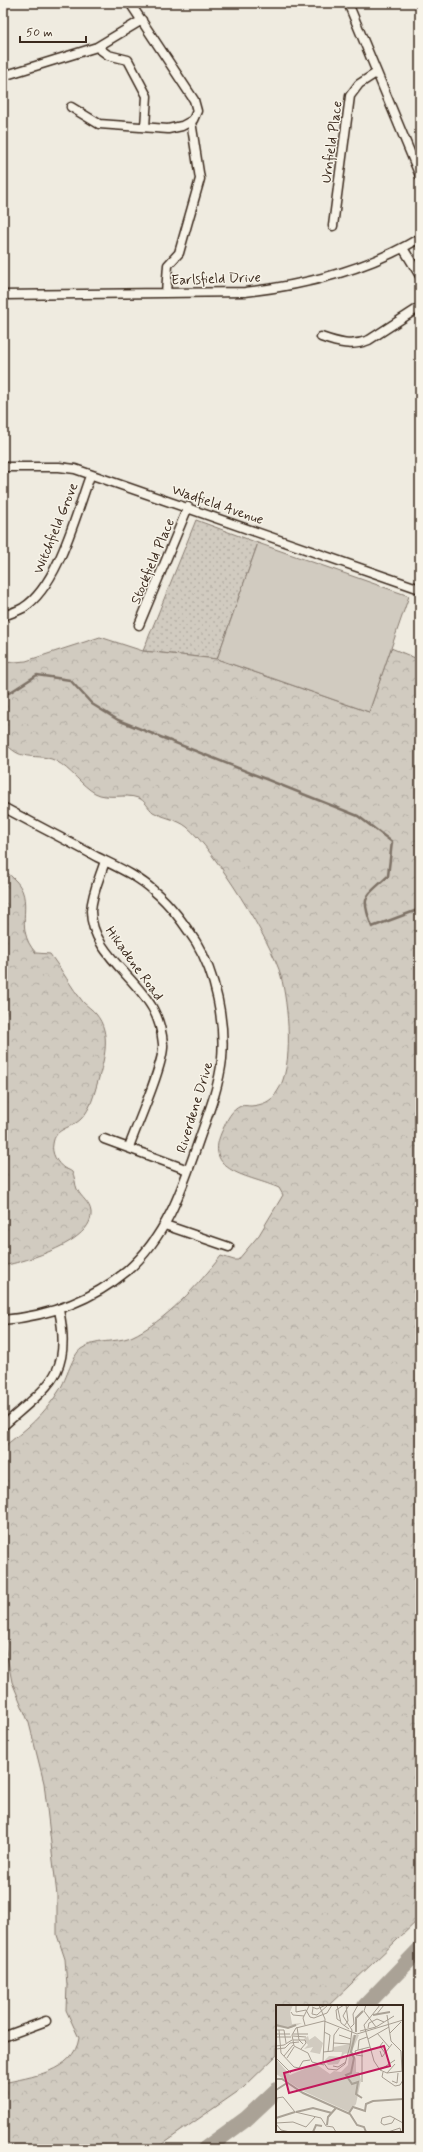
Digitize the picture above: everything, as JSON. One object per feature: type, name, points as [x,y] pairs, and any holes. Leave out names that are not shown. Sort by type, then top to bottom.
[{"type":"street","points":[[72,107],[99,124],[168,129],[182,126],[191,122],[197,111],[194,100],[130,3]]},
{"type":"street","points":[[348,3],[420,176]]},
{"type":"street","points":[[3,76],[97,47],[142,20]]},
{"type":"street","points":[[97,47],[108,55],[128,60],[147,96],[145,127]]},
{"type":"street","name":"Urnfield Place","points":[[333,226],[350,96],[359,84],[376,73]]},
{"type":"street","points":[[166,293],[168,265],[179,253],[200,179],[191,122]]},
{"type":"street","name":"Earlsfield Drive","points":[[3,295],[245,292],[278,288],[350,270],[403,248],[420,238]]},
{"type":"street","points":[[403,248],[420,276]]},
{"type":"street","points":[[321,337],[345,344],[360,343],[369,340],[420,307]]},
{"type":"street","name":"Wadfield Avenue","points":[[3,466],[59,466],[75,469],[90,476],[188,507],[420,589]]},
{"type":"street","name":"Witchfield Grove","points":[[3,616],[23,607],[44,587],[60,558],[90,476]]},
{"type":"street","name":"Stockfield Place","points":[[139,625],[188,507]]},
{"type":"street","name":"Riverdene Drive","points":[[3,807],[106,862],[126,871],[154,890],[175,912],[197,944],[209,971],[218,1000],[222,1026],[222,1059],[210,1107],[177,1202],[152,1245],[128,1270],[98,1293],[59,1310],[30,1318],[3,1320]]},
{"type":"street","name":"Hikadene Road","points":[[106,862],[93,896],[91,912],[94,929],[106,949],[153,1009],[161,1030],[164,1046],[160,1064],[129,1147]]},
{"type":"street","points":[[104,1139],[188,1170]]},
{"type":"street","points":[[165,1225],[229,1247]]},
{"type":"street","points":[[3,1426],[45,1388],[60,1367],[64,1338],[59,1310]]},
{"type":"street","points":[[3,2037],[46,2021]]},
{"type":"green space","points":[[196,520],[258,543],[217,659],[143,651]]},
{"type":"green space","points":[[258,543],[409,596],[369,712],[217,659]]},
{"type":"green space","points":[[100,637],[143,651],[217,659],[369,712],[391,648],[420,660],[420,1918],[329,2005],[276,2005],[276,2056],[243,2088],[155,2149],[3,2149],[3,2083],[38,2075],[60,2066],[69,2059],[79,2038],[66,2010],[67,1985],[65,1959],[57,1935],[57,1895],[44,1783],[29,1723],[12,1682],[3,1636],[3,1447],[42,1414],[60,1389],[72,1361],[81,1349],[99,1342],[131,1337],[157,1322],[192,1290],[221,1256],[238,1260],[259,1235],[283,1195],[279,1188],[243,1175],[223,1164],[218,1155],[218,1144],[232,1113],[241,1106],[255,1106],[262,1104],[272,1098],[277,1092],[283,1081],[286,1067],[288,1052],[288,1018],[281,976],[267,942],[241,897],[226,875],[212,855],[187,827],[175,820],[153,812],[143,800],[138,798],[128,796],[105,796],[95,793],[67,768],[56,761],[48,758],[20,754],[3,742],[3,663],[26,661]]},
{"type":"green space","points":[[3,871],[13,878],[20,886],[24,895],[25,933],[29,943],[36,953],[50,954],[83,1002],[96,1014],[101,1021],[104,1030],[105,1047],[100,1073],[90,1106],[81,1119],[57,1134],[54,1138],[53,1147],[55,1158],[64,1168],[72,1172],[77,1189],[89,1205],[91,1212],[89,1223],[82,1232],[70,1241],[56,1248],[41,1255],[3,1266]]},
{"type":"waterway","points":[[3,693],[9,693],[37,675],[70,680],[92,704],[118,720],[358,816],[392,842],[388,876],[370,893],[367,898],[366,909],[372,927],[420,909]]},
{"type":"waterway","points":[[366,2005],[420,1949]]},
{"type":"waterway","points":[[205,2149],[246,2119],[276,2091]]}]
